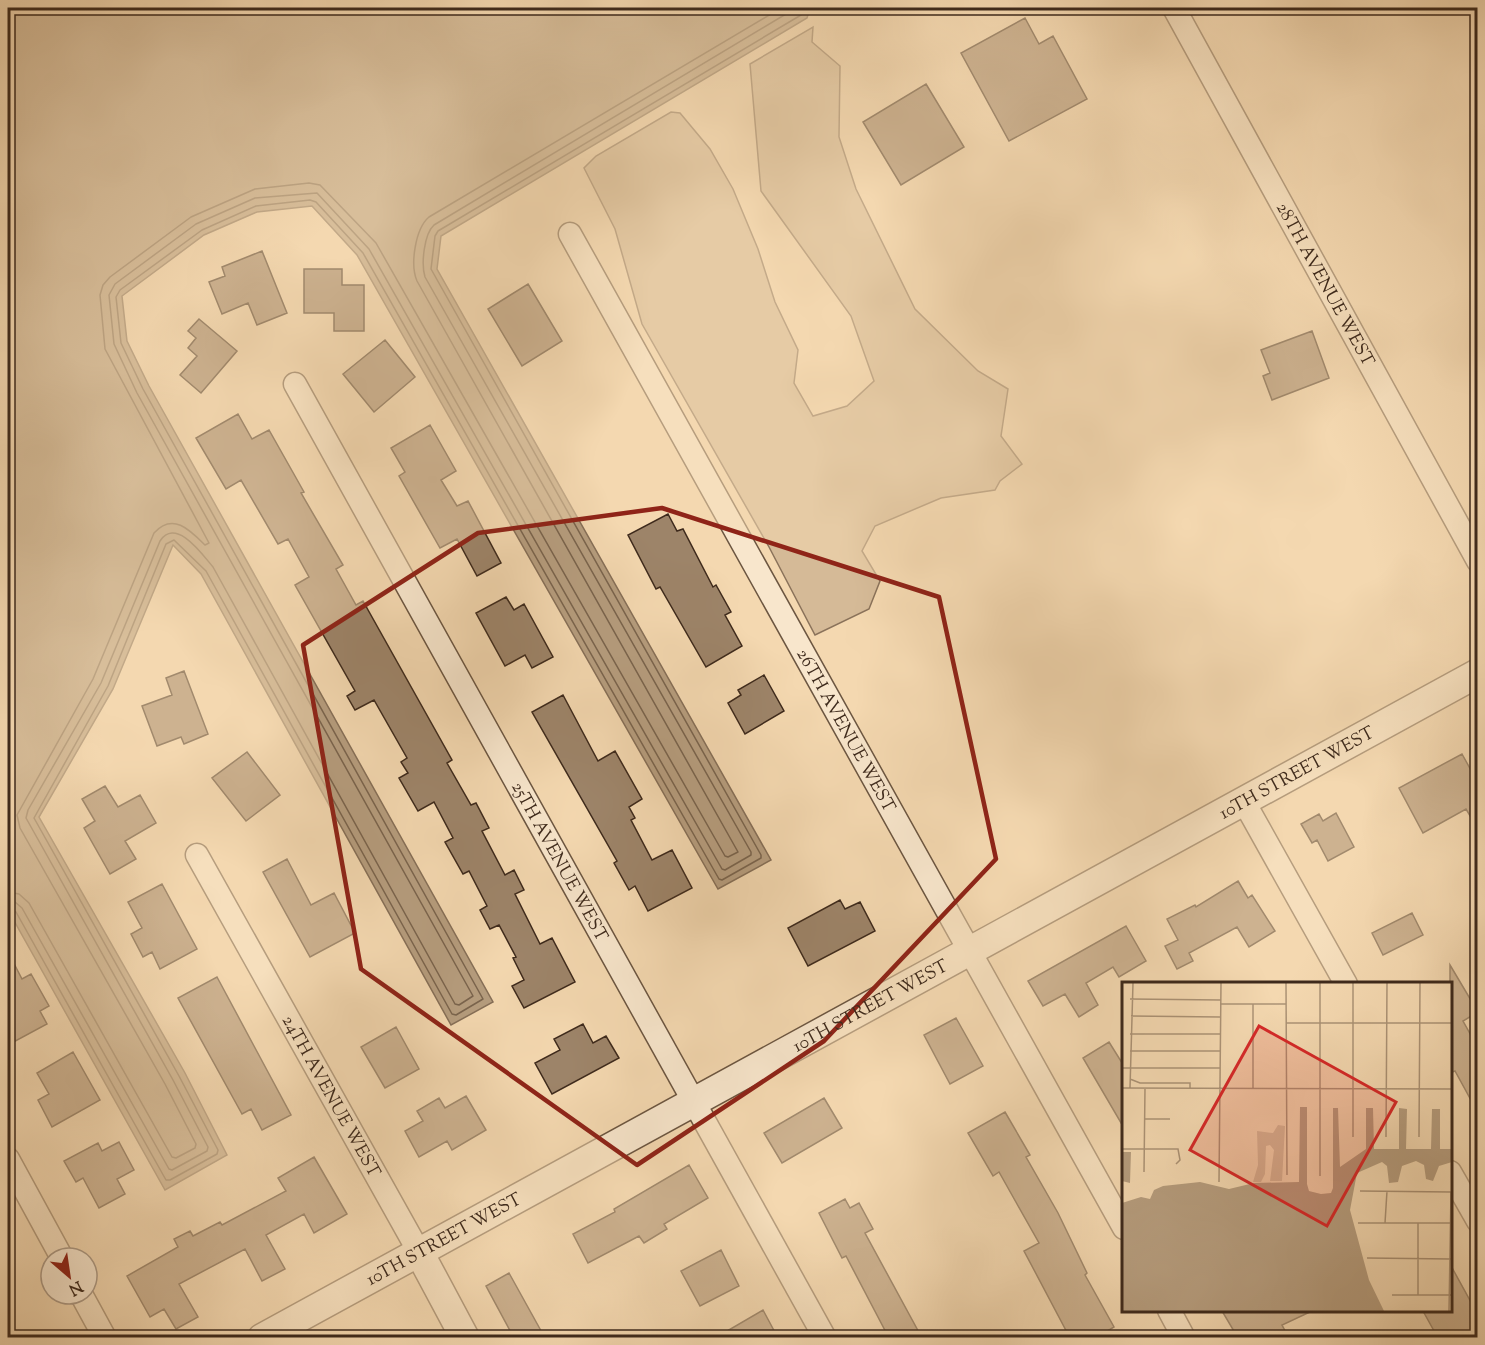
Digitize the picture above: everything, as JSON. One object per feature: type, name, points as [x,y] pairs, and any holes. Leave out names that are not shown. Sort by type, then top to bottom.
[{"type":"street","name":"28TH AVENUE WEST","points":[[1174,8],[1478,561]]},
{"type":"street","name":"26TH AVENUE WEST","points":[[570,234],[1122,1224]]},
{"type":"street","name":"25TH AVENUE WEST","points":[[295,384],[825,1338]]},
{"type":"street","name":"10TH STREET WEST","points":[[262,1338],[1478,673]]},
{"type":"street","points":[[1243,800],[1345,982]]},
{"type":"street","name":"24TH AVENUE WEST","points":[[197,855],[465,1338]]},
{"type":"street","points":[[8,1159],[55,1246]]},
{"type":"street","points":[[1452,1176],[1478,1221]]},
{"type":"street","points":[[88,1306],[105,1338]]},
{"type":"street","points":[[1170,1312],[1184,1338]]},
{"type":"highlighted area","points":[[662,508],[939,597],[996,859],[824,1041],[637,1165],[361,969],[303,645],[478,533]]},
{"type":"shaded area","points":[[813,27],[812,42],[840,66],[839,137],[856,189],[915,309],[978,371],[1008,389],[1001,436],[1022,464],[1000,481],[995,490],[941,498],[875,526],[862,551],[880,581],[869,609],[815,635],[769,547],[642,324],[615,229],[584,168],[596,156],[671,112],[680,113],[710,149],[733,189],[758,249],[775,302],[798,350],[794,383],[813,416],[847,406],[874,381],[851,316],[761,191],[750,64]]},
{"type":"water","points":[[8,8],[810,8],[807,18],[441,236],[437,269],[771,860],[718,889],[357,255],[312,206],[257,212],[204,235],[122,296],[127,341],[149,386],[493,1002],[451,1025],[201,574],[173,545],[113,689],[39,817],[185,1073],[227,1155],[165,1190],[8,910]]},
{"type":"building","points":[[1025,18],[1039,44],[1053,36],[1087,99],[1009,141],[961,53]]},
{"type":"building","points":[[926,84],[964,147],[901,185],[863,122]]},
{"type":"building","points":[[262,251],[287,313],[257,325],[248,303],[222,314],[209,282],[225,276],[222,267]]},
{"type":"building","points":[[304,269],[342,269],[342,285],[364,285],[364,331],[334,331],[334,313],[304,313]]},
{"type":"building","points":[[528,284],[562,341],[522,366],[488,309]]},
{"type":"building","points":[[199,319],[237,351],[201,393],[180,375],[197,356],[188,348],[196,338],[188,331]]},
{"type":"building","points":[[1312,331],[1329,378],[1272,400],[1263,376],[1270,373],[1261,350]]},
{"type":"building","points":[[385,340],[415,377],[374,412],[343,374]]},
{"type":"building","points":[[238,414],[252,439],[269,430],[304,492],[301,493],[343,565],[336,569],[356,605],[363,601],[452,760],[447,763],[471,805],[476,803],[489,828],[482,831],[505,875],[514,870],[524,890],[515,894],[540,944],[552,938],[575,982],[524,1008],[512,986],[524,980],[513,958],[516,957],[499,925],[490,929],[480,910],[487,906],[469,871],[463,874],[445,842],[453,838],[434,802],[418,811],[399,778],[408,773],[401,762],[407,758],[374,700],[355,710],[347,696],[355,691],[295,585],[309,577],[288,539],[278,544],[241,480],[226,489],[196,438]]},
{"type":"building","points":[[430,425],[456,471],[441,480],[457,506],[468,501],[501,563],[477,576],[457,539],[440,548],[399,476],[405,472],[391,448]]},
{"type":"building","points":[[668,514],[677,531],[683,529],[713,587],[716,585],[731,612],[725,615],[742,646],[706,667],[660,587],[656,589],[628,535]]},
{"type":"building","points":[[506,597],[514,610],[524,604],[553,657],[532,668],[525,655],[505,666],[476,613]]},
{"type":"building","points":[[184,671],[208,734],[184,744],[181,737],[157,746],[142,706],[172,695],[166,678]]},
{"type":"building","points":[[764,675],[784,711],[745,734],[728,703],[741,695],[738,690]]},
{"type":"building","points":[[563,695],[598,761],[615,751],[642,799],[629,807],[635,818],[631,820],[652,860],[672,850],[692,888],[648,911],[635,886],[629,890],[614,863],[617,861],[532,712]]},
{"type":"building","points":[[247,752],[280,795],[246,821],[212,778]]},
{"type":"building","points":[[1462,754],[1472,772],[1478,769],[1478,829],[1466,809],[1423,833],[1399,788]]},
{"type":"building","points":[[105,786],[118,807],[140,795],[156,823],[125,841],[136,859],[110,874],[84,828],[95,821],[82,799]]},
{"type":"building","points":[[1336,813],[1354,847],[1328,861],[1317,840],[1312,843],[1301,824],[1319,814],[1323,821]]},
{"type":"building","points":[[287,859],[311,905],[334,893],[355,933],[310,957],[263,872]]},
{"type":"building","points":[[1238,881],[1248,898],[1252,895],[1275,931],[1249,947],[1237,927],[1189,953],[1193,961],[1177,969],[1165,946],[1178,940],[1167,919],[1195,905],[1196,907]]},
{"type":"building","points":[[162,884],[197,949],[160,969],[152,952],[143,957],[131,934],[142,928],[128,902]]},
{"type":"building","points":[[840,900],[845,909],[860,902],[875,931],[808,966],[788,928]]},
{"type":"building","points":[[1412,913],[1423,935],[1383,955],[1372,933]]},
{"type":"building","points":[[1126,926],[1146,961],[1119,977],[1113,967],[1086,983],[1098,1005],[1079,1017],[1065,994],[1043,1006],[1028,981]]},
{"type":"building","points":[[8,952],[22,979],[31,974],[49,1006],[40,1011],[47,1024],[8,1045]]},
{"type":"building","points":[[1450,965],[1478,1012],[1463,1021],[1478,1048],[1478,1113],[1455,1071],[1452,1072],[1452,982],[1450,982]]},
{"type":"building","points":[[217,977],[291,1115],[262,1130],[251,1109],[242,1114],[178,998]]},
{"type":"building","points":[[956,1018],[983,1066],[950,1084],[924,1035]]},
{"type":"building","points":[[583,1024],[593,1043],[606,1036],[619,1058],[552,1094],[535,1063],[560,1050],[554,1039]]},
{"type":"building","points":[[396,1027],[419,1069],[385,1088],[361,1047]]},
{"type":"building","points":[[1109,1042],[1122,1063],[1122,1125],[1083,1058]]},
{"type":"building","points":[[73,1052],[100,1100],[52,1127],[38,1100],[49,1094],[37,1073]]},
{"type":"building","points":[[466,1096],[486,1130],[452,1150],[447,1141],[419,1157],[405,1131],[423,1121],[417,1111],[439,1098],[445,1108]]},
{"type":"building","points":[[824,1098],[842,1128],[782,1163],[764,1133]]},
{"type":"building","points":[[1005,1112],[1030,1155],[1026,1157],[1058,1213],[1087,1273],[1085,1275],[1114,1327],[1096,1338],[1070,1338],[1024,1251],[1039,1243],[999,1172],[993,1176],[968,1133]]},
{"type":"building","points":[[119,1142],[134,1170],[117,1179],[125,1194],[99,1208],[83,1178],[76,1182],[64,1161],[98,1143],[102,1151]]},
{"type":"building","points":[[314,1157],[347,1214],[314,1233],[304,1214],[266,1235],[285,1269],[262,1281],[245,1249],[179,1284],[198,1317],[176,1329],[164,1309],[150,1317],[127,1276],[178,1247],[174,1239],[190,1231],[193,1236],[220,1222],[222,1225],[286,1191],[278,1178]]},
{"type":"building","points":[[689,1165],[708,1198],[664,1224],[667,1229],[644,1243],[639,1236],[588,1263],[573,1234],[615,1212],[614,1209]]},
{"type":"building","points":[[845,1199],[850,1208],[859,1203],[873,1229],[865,1233],[922,1338],[889,1338],[846,1256],[842,1258],[819,1213]]},
{"type":"building","points":[[721,1250],[739,1286],[700,1306],[681,1271]]},
{"type":"building","points":[[1452,1268],[1478,1315],[1478,1338],[1438,1338],[1424,1312],[1452,1312]]},
{"type":"building","points":[[509,1273],[545,1338],[514,1338],[486,1286]]},
{"type":"building","points":[[763,1310],[778,1338],[715,1338]]},
{"type":"building","points":[[1223,1312],[1310,1312],[1282,1325],[1289,1338],[1238,1338]]}]
